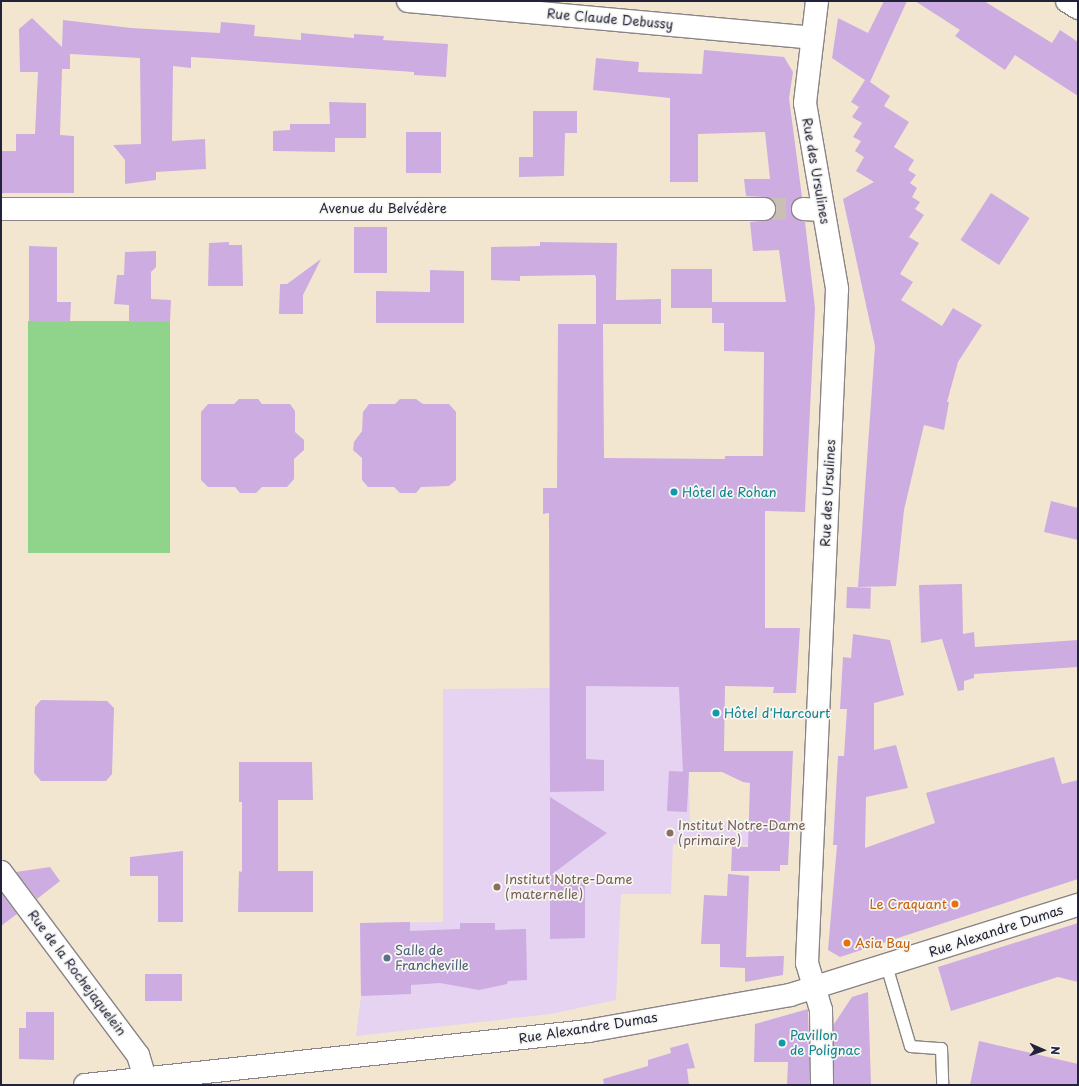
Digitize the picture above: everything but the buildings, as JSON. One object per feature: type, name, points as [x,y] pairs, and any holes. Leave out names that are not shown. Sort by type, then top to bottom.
[{"type":"street","name":"Rue Claude Debussy","points":[[408,1],[812,38]]},
{"type":"street","name":"Rue des Ursulines","points":[[816,1],[805,103],[813,210],[837,289],[807,963],[821,1010],[822,1085]]},
{"type":"street","points":[[1067,1],[1078,8]]},
{"type":"street","name":"Avenue du Belvédère","points":[[1,209],[764,209]]},
{"type":"street","name":"Rue de la Rochejaquelein","points":[[1,872],[138,1055],[145,1078]]},
{"type":"street","name":"Rue Alexandre Dumas","points":[[85,1085],[588,1031],[790,995],[1078,905]]},
{"type":"lane","points":[[886,965],[910,1046],[941,1048],[942,1085]]},
{"type":"shaded area","points":[[708,656],[689,772],[690,821],[790,822],[789,846],[673,844],[671,894],[621,894],[616,1000],[551,1014],[356,1036],[361,996],[360,923],[443,922],[443,689],[551,688]]},
{"type":"green space","points":[[28,321],[170,321],[170,553],[28,553]]},
{"type":"tunnel","points":[[764,209],[803,209]]},
{"type":"place","name":"Hôtel de Rohan","points":[[674,492]]},
{"type":"place","name":"Hôtel d'Harcourt","points":[[716,713]]},
{"type":"place","name":"Institut Notre-Dame (primaire)","points":[[670,833]]},
{"type":"place","name":"Institut Notre-Dame (maternelle)","points":[[497,887]]},
{"type":"place","name":"Le Craquant","points":[[955,904]]},
{"type":"place","name":"Asia Bay","points":[[847,943]]},
{"type":"place","name":"Salle de Francheville","points":[[387,958]]},
{"type":"place","name":"Pavillon de Polignac","points":[[782,1043]]}]
